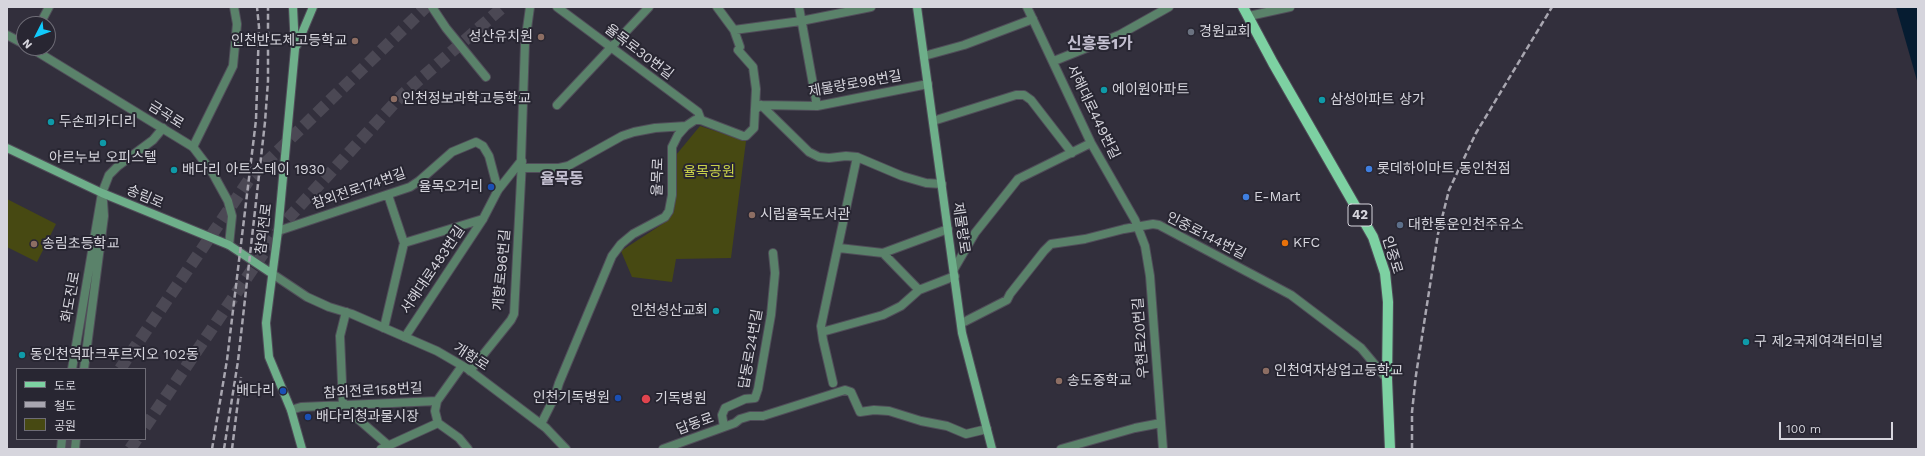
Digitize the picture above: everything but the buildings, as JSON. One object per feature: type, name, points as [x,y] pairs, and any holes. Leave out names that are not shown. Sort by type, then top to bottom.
[{"type":"main road","name":"참외전로","points":[[293,7],[295,49],[278,231],[266,311],[267,346],[269,357],[291,410],[302,449]]},
{"type":"main road","points":[[295,49],[313,7]]},
{"type":"main road","name":"제물량로","points":[[917,7],[955,272],[962,333],[992,449]]},
{"type":"main road","name":"인중로","points":[[1243,7],[1373,237],[1385,273],[1388,302],[1387,380],[1390,449]]},
{"type":"main road","name":"송림로","points":[[7,148],[102,193],[229,245],[271,273]]},
{"type":"street","points":[[44,16],[49,7]]},
{"type":"street","points":[[192,147],[233,66],[236,24],[234,7]]},
{"type":"street","points":[[432,7],[446,28],[486,78]]},
{"type":"street","points":[[522,158],[524,58],[530,7]]},
{"type":"street","name":"율목로30번길","points":[[557,7],[694,108],[698,112],[701,120]]},
{"type":"street","points":[[557,105],[613,48],[649,7]]},
{"type":"street","points":[[522,168],[559,168],[568,166],[628,134],[655,128],[686,126],[695,120],[701,120],[746,136],[754,128],[758,108],[753,67],[738,50],[740,47],[734,30],[717,7]]},
{"type":"street","points":[[799,7],[817,106]]},
{"type":"street","points":[[734,30],[801,21],[872,7]]},
{"type":"street","name":"서해대로449번길","points":[[1027,7],[1054,61],[1091,143],[1138,226]]},
{"type":"street","points":[[1054,61],[1119,35],[1169,7]]},
{"type":"street","points":[[1248,16],[1290,7]]},
{"type":"street","points":[[924,56],[964,45],[1033,19]]},
{"type":"street","points":[[7,35],[16,40]]},
{"type":"street","name":"금곡로","points":[[44,56],[192,147],[212,172],[228,201],[232,216],[229,245]]},
{"type":"street","name":"제물량로98번길","points":[[758,108],[817,106],[928,84]]},
{"type":"street","points":[[933,121],[1016,95],[1024,95],[1031,100],[1072,153]]},
{"type":"street","points":[[758,108],[809,152],[819,157],[857,157],[902,176],[926,183],[942,184]]},
{"type":"street","name":"율목로","points":[[541,424],[555,396],[558,383],[612,256],[621,244],[633,234],[665,217],[669,211],[672,195],[672,147],[678,135],[686,126]]},
{"type":"street","points":[[102,193],[109,175],[118,166],[152,140],[163,128]]},
{"type":"street","name":"참외전로174번길","points":[[278,231],[388,195],[419,181],[452,152],[476,142],[483,146],[489,156],[498,190]]},
{"type":"street","points":[[822,332],[883,315],[901,306],[919,290],[955,272],[975,233],[1018,179],[1091,143]]},
{"type":"street","points":[[833,383],[821,326],[839,248],[857,157]]},
{"type":"street","name":"개항로96번길","points":[[470,371],[511,320],[514,314],[522,158]]},
{"type":"street","name":"서해대로483번길","points":[[404,337],[483,218],[498,190],[517,168],[522,158]]},
{"type":"street","name":"화도진로","points":[[72,368],[102,193]]},
{"type":"street","name":"화도진로","points":[[84,368],[104,216],[102,193]]},
{"type":"street","points":[[384,328],[404,243],[388,195]]},
{"type":"street","name":"서해대로483번길","points":[[404,243],[483,218]]},
{"type":"street","name":"인중로144번길","points":[[962,323],[1007,300],[1019,282],[1051,244],[1085,239],[1138,226],[1159,225],[1291,295],[1361,348],[1387,380]]},
{"type":"street","name":"우현로20번길","points":[[1138,226],[1145,246],[1150,276],[1163,449]]},
{"type":"street","points":[[839,248],[883,253],[948,229]]},
{"type":"street","name":"답동로24번길","points":[[724,427],[722,415],[725,408],[745,399],[755,398],[758,389],[771,315],[775,273],[773,253]]},
{"type":"street","points":[[883,253],[919,290]]},
{"type":"street","name":"개항로","points":[[271,273],[308,297],[437,351],[470,371],[541,424],[566,449]]},
{"type":"street","points":[[346,312],[340,336],[343,406],[387,448],[438,423]]},
{"type":"street","name":"참외전로158번길","points":[[291,410],[301,408],[437,401],[462,366]]},
{"type":"street","name":"답동로","points":[[663,449],[735,423],[750,416],[763,416],[845,390],[851,392],[860,412],[889,411],[921,421],[947,426],[966,434],[987,429]]},
{"type":"street","points":[[437,401],[435,411],[438,423],[459,438],[468,449]]},
{"type":"street","points":[[1061,449],[1115,433],[1161,423]]},
{"type":"green space","name":"율목공원","points":[[700,126],[746,141],[731,258],[676,259],[672,282],[632,277],[621,251],[664,223],[674,212],[676,155]]},
{"type":"green space","points":[[7,199],[56,224],[37,262],[7,247]]},
{"type":"water","points":[[1896,7],[1918,7],[1918,84]]},
{"type":"tunnel","points":[[121,368],[251,177],[426,7]]},
{"type":"tunnel","points":[[146,426],[284,223],[403,94],[503,7]]},
{"type":"tunnel","points":[[65,449],[71,440]]},
{"type":"tunnel","points":[[130,449],[136,440]]},
{"type":"railway","points":[[212,449],[227,360],[256,120],[259,27],[257,7]]},
{"type":"railway","points":[[224,449],[238,361],[265,122],[268,81],[268,7]]},
{"type":"railway","points":[[1412,449],[1412,412],[1416,375],[1438,234],[1449,190],[1476,133],[1552,7]]},
{"type":"railway","points":[[232,449],[241,377]]},
{"type":"place","name":"경원교회","points":[[1191,32]]},
{"type":"place","name":"성산유치원","points":[[541,37]]},
{"type":"place","name":"인천반도체고등학교","points":[[355,41]]},
{"type":"place","name":"에이원아파트","points":[[1104,90]]},
{"type":"place","name":"인천정보과학고등학교","points":[[394,99]]},
{"type":"place","name":"삼성아파트 상가","points":[[1322,100]]},
{"type":"place","name":"두손피카디리","points":[[51,122]]},
{"type":"place","name":"아르누보 오피스텔","points":[[103,143]]},
{"type":"place","name":"롯데하이마트 동인천점","points":[[1369,169]]},
{"type":"place","name":"배다리 아트스테이 1930","points":[[174,170]]},
{"type":"place","name":"율목오거리","points":[[491,187]]},
{"type":"place","name":"E-Mart","points":[[1246,197]]},
{"type":"place","name":"시립율목도서관","points":[[752,215]]},
{"type":"place","name":"대한통운인천주유소","points":[[1400,225]]},
{"type":"place","name":"KFC","points":[[1285,243]]},
{"type":"place","name":"송림초등학교","points":[[34,244]]},
{"type":"place","name":"인천성산교회","points":[[716,311]]},
{"type":"place","name":"구 제2국제여객터미널","points":[[1746,342]]},
{"type":"place","name":"동인천역파크푸르지오 102동","points":[[22,355]]},
{"type":"place","name":"인천여자상업고둥학교","points":[[1266,371]]},
{"type":"place","name":"송도중학교","points":[[1059,381]]},
{"type":"place","name":"배다리","points":[[283,391]]},
{"type":"place","name":"인천기독병원","points":[[618,398]]},
{"type":"place","name":"기독병원","points":[[646,399]]},
{"type":"place","name":"배다리청과물시장","points":[[308,417]]},
{"type":"district","name":"신흥동1가","points":[[1100,44]]},
{"type":"district","name":"율목동","points":[[562,179]]}]
